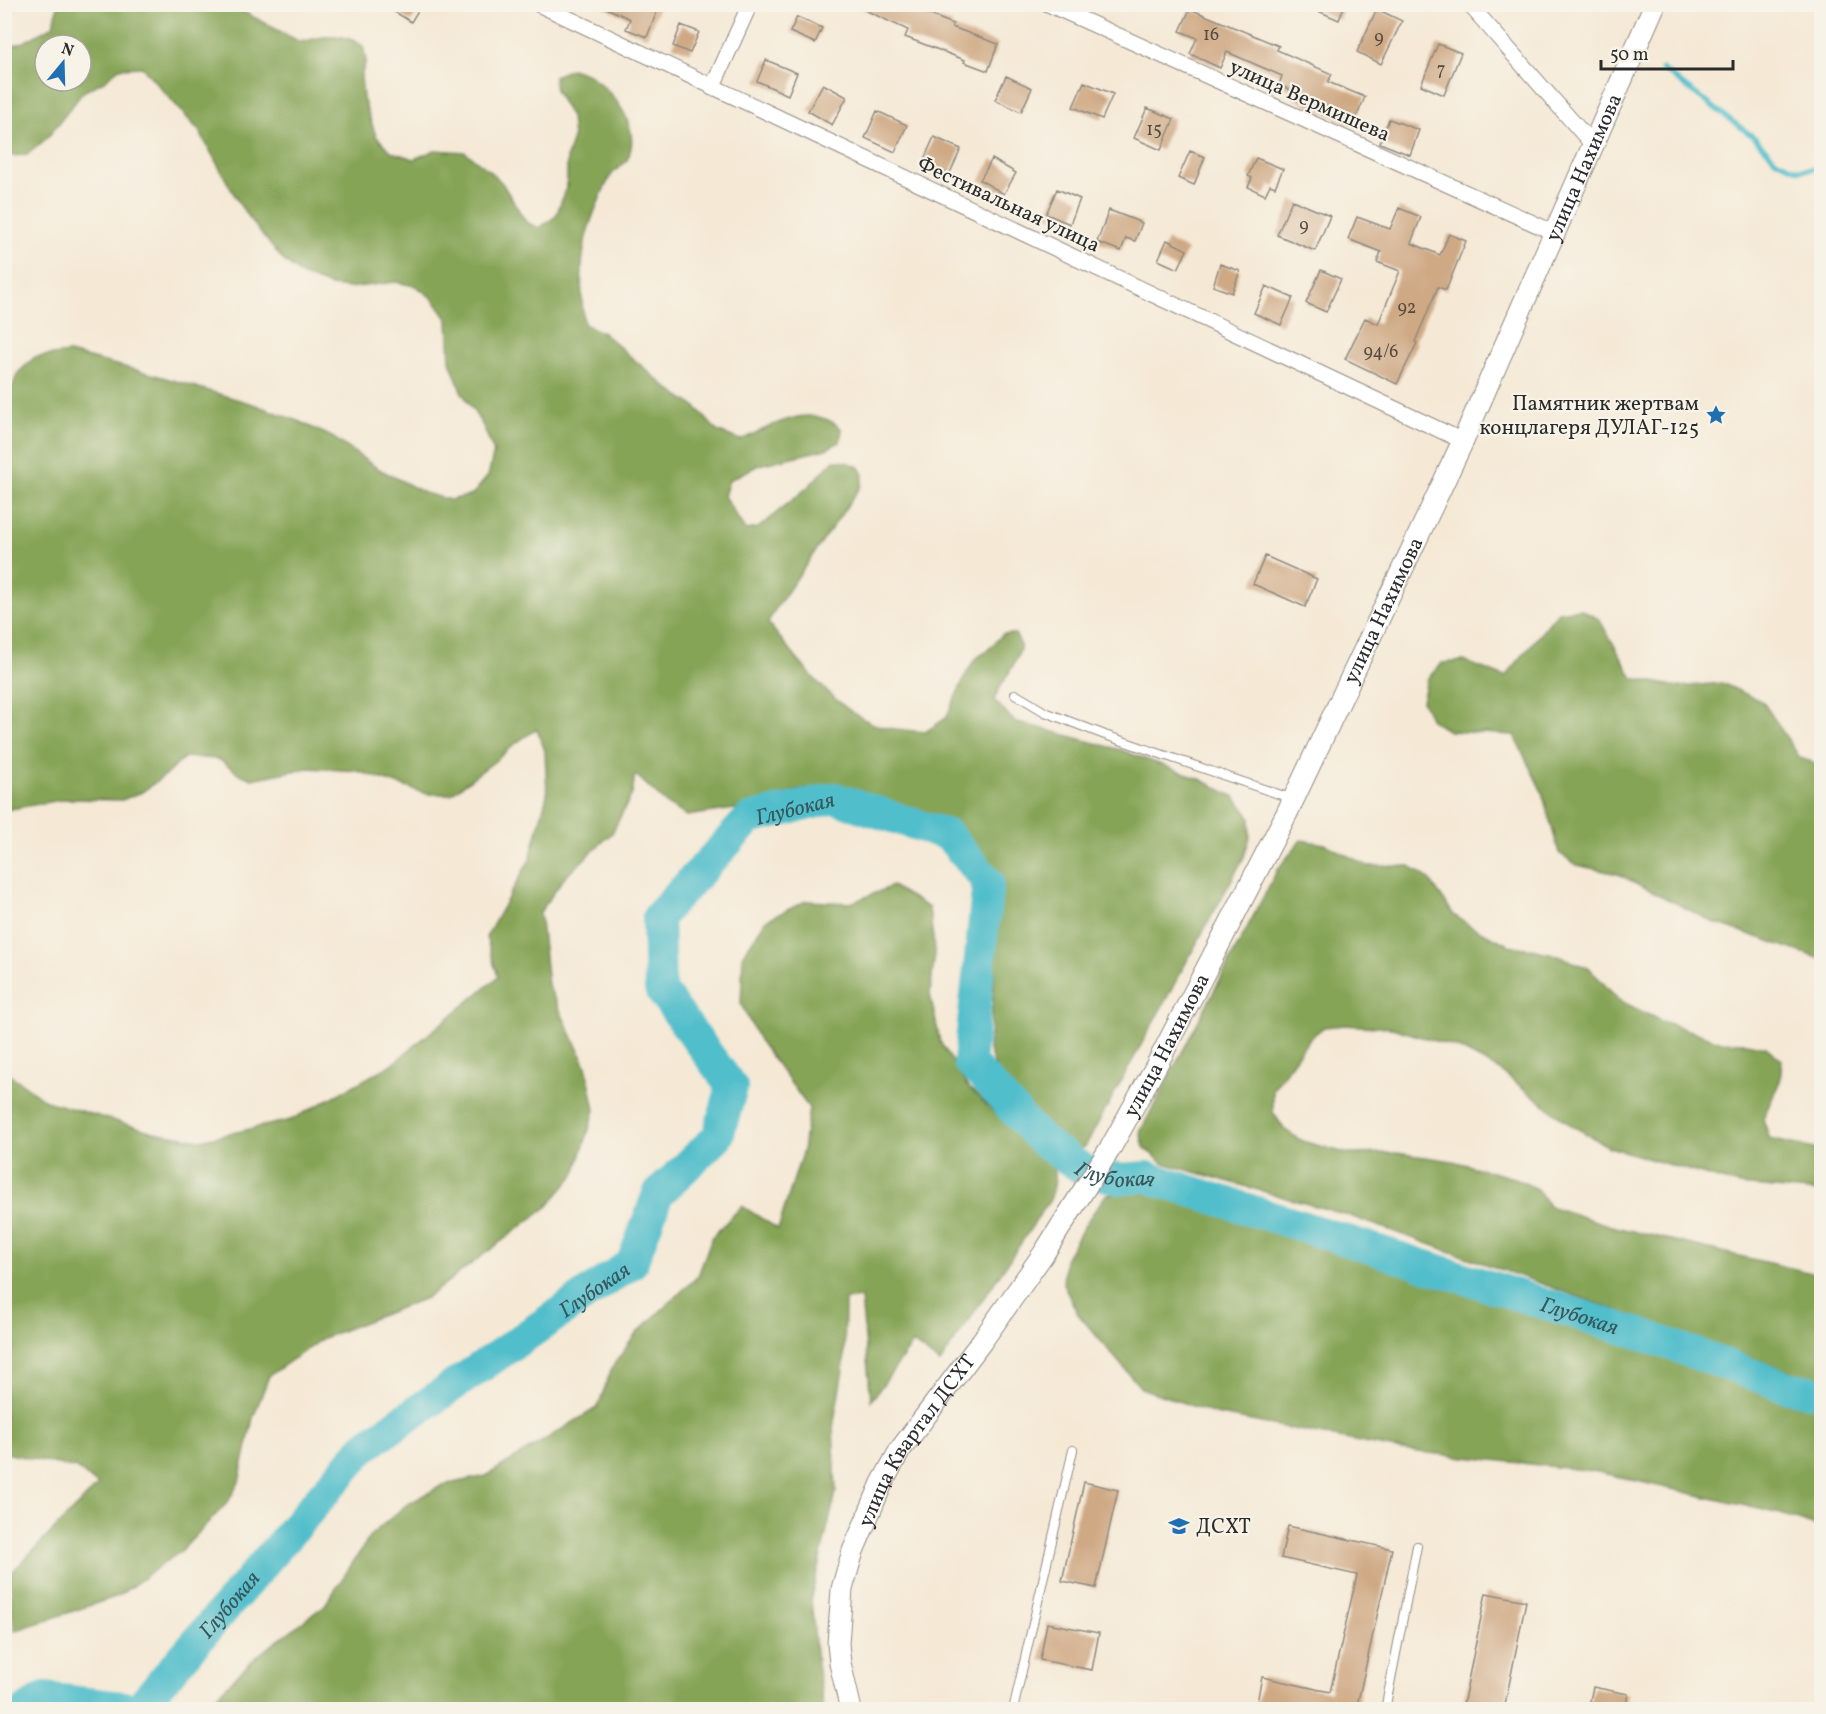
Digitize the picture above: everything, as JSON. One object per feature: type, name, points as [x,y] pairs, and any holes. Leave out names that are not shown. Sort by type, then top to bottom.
[{"type":"street","name":"Фестивальная улица","points":[[538,4],[1463,441]]},
{"type":"street","points":[[712,88],[750,4]]},
{"type":"street","name":"улица Вермишева","points":[[1048,4],[1555,233]]},
{"type":"street","points":[[1469,4],[1593,145]]},
{"type":"street","name":"улица Нахимова","points":[[1078,1201],[1155,1068],[1294,799],[1463,441],[1655,4]]},
{"type":"street","name":"улица Квартал ДСХТ","points":[[851,1710],[840,1663],[838,1615],[842,1589],[853,1551],[882,1483],[900,1450],[1022,1285],[1078,1201]]},
{"type":"lane","points":[[1015,694],[1055,716],[1294,799]]},
{"type":"lane","points":[[1013,1710],[1073,1450]]},
{"type":"lane","points":[[1384,1710],[1417,1546]]},
{"type":"green space","points":[[58,5],[231,5],[300,42],[332,36],[355,41],[363,46],[366,61],[361,76],[363,98],[376,136],[392,152],[414,159],[435,150],[465,152],[502,183],[526,222],[539,228],[556,216],[567,186],[567,157],[573,138],[571,117],[555,90],[554,76],[571,69],[592,77],[610,93],[624,113],[629,123],[631,146],[627,160],[609,180],[586,236],[582,273],[584,324],[603,333],[671,391],[696,407],[717,431],[740,440],[791,418],[804,416],[830,421],[842,429],[840,442],[826,449],[759,465],[729,480],[724,496],[745,530],[758,528],[808,487],[834,460],[859,467],[863,475],[861,486],[776,608],[768,623],[804,667],[832,696],[862,718],[879,726],[925,732],[946,718],[975,659],[986,652],[1003,634],[1015,634],[1021,645],[1019,653],[994,700],[1014,721],[1121,750],[1200,779],[1235,797],[1250,817],[1250,837],[1244,857],[1085,1147],[1076,1150],[1061,1142],[1026,1111],[998,1075],[989,1050],[994,984],[993,877],[974,850],[937,816],[908,806],[837,789],[803,789],[741,808],[687,816],[668,805],[635,774],[632,794],[612,833],[565,877],[540,912],[548,985],[586,1066],[595,1110],[575,1174],[547,1207],[426,1298],[323,1338],[269,1376],[253,1418],[239,1482],[228,1502],[181,1551],[118,1596],[14,1631],[10,1574],[98,1485],[76,1468],[5,1453],[5,1071],[46,1101],[154,1132],[200,1140],[291,1120],[391,1065],[498,977],[486,937],[530,859],[547,795],[545,751],[537,729],[451,794],[427,794],[358,771],[308,768],[252,779],[218,759],[185,757],[142,792],[122,800],[66,799],[5,810],[5,410],[17,374],[35,357],[69,353],[152,374],[253,404],[332,437],[377,468],[425,493],[450,500],[472,495],[488,476],[494,452],[483,426],[461,391],[450,361],[448,320],[433,299],[416,286],[395,282],[349,288],[331,286],[303,276],[283,260],[260,232],[240,205],[199,131],[142,67],[119,68],[106,80],[93,87],[93,33],[40,33],[53,26]]},
{"type":"green space","points":[[33,37],[33,93],[82,93],[48,137],[27,155],[5,156],[5,48]]},
{"type":"green space","points":[[1580,609],[1599,619],[1633,678],[1678,687],[1722,683],[1763,702],[1800,758],[1821,765],[1821,959],[1713,922],[1618,874],[1577,865],[1559,853],[1542,792],[1514,735],[1449,731],[1431,720],[1422,701],[1427,679],[1442,663],[1464,661],[1505,677],[1558,612]]},
{"type":"green space","points":[[1301,840],[1325,844],[1368,866],[1410,866],[1429,879],[1454,915],[1472,927],[1509,945],[1550,953],[1589,968],[1619,1000],[1659,1020],[1722,1042],[1766,1047],[1782,1060],[1780,1081],[1763,1119],[1770,1139],[1814,1149],[1821,1148],[1821,1192],[1739,1185],[1609,1147],[1571,1125],[1498,1069],[1458,1048],[1392,1028],[1345,1025],[1324,1027],[1310,1038],[1273,1089],[1273,1112],[1284,1129],[1302,1141],[1349,1154],[1397,1153],[1453,1161],[1517,1179],[1537,1189],[1549,1206],[1611,1226],[1821,1275],[1821,1379],[1794,1373],[1347,1215],[1163,1163],[1144,1147],[1140,1132],[1278,869]]},
{"type":"green space","points":[[892,886],[929,908],[935,952],[930,994],[940,1041],[967,1086],[1052,1162],[1055,1181],[1050,1200],[940,1363],[913,1343],[871,1401],[861,1298],[845,1300],[844,1364],[833,1427],[836,1492],[811,1598],[824,1709],[203,1709],[257,1656],[325,1605],[371,1535],[406,1505],[443,1485],[486,1476],[598,1407],[612,1367],[636,1334],[698,1276],[712,1237],[742,1206],[778,1229],[803,1150],[809,1108],[759,1040],[741,1004],[743,955],[766,920],[806,901],[851,903]]},
{"type":"green space","points":[[1130,1191],[1170,1196],[1589,1328],[1768,1391],[1821,1402],[1821,1528],[1781,1514],[1593,1471],[1401,1450],[1215,1414],[1141,1388],[1078,1314],[1063,1284],[1065,1259],[1106,1195]]},
{"type":"building","points":[[382,4],[422,4],[411,22]]},
{"type":"building","points":[[598,4],[660,4],[647,37],[626,29],[630,19]]},
{"type":"building","points":[[852,4],[903,4],[953,24],[952,27],[998,44],[988,71],[905,37],[908,30]]},
{"type":"building","points":[[1302,4],[1345,4],[1339,20]]},
{"type":"building","points":[[1190,9],[1279,46],[1277,50],[1332,74],[1328,82],[1365,97],[1353,125],[1293,98],[1291,90],[1279,85],[1282,76],[1227,52],[1220,68],[1190,54],[1197,38],[1180,31]]},
{"type":"building","points":[[1377,9],[1402,21],[1381,64],[1357,52]]},
{"type":"building","points":[[797,17],[822,28],[815,43],[790,32]]},
{"type":"building","points":[[681,25],[699,32],[690,53],[673,46]]},
{"type":"building","points":[[1438,44],[1461,53],[1444,95],[1421,85]]},
{"type":"building","points":[[766,60],[797,73],[788,95],[757,81]]},
{"type":"building","points":[[1006,76],[1032,88],[1021,112],[995,100]]},
{"type":"building","points":[[1084,82],[1113,94],[1102,119],[1073,107]]},
{"type":"building","points":[[823,84],[847,97],[832,125],[808,111]]},
{"type":"building","points":[[1147,108],[1174,119],[1161,150],[1134,138]]},
{"type":"building","points":[[877,111],[907,125],[895,152],[865,138]]},
{"type":"building","points":[[1389,119],[1419,130],[1410,155],[1380,143]]},
{"type":"building","points":[[934,137],[961,149],[949,175],[922,164]]},
{"type":"building","points":[[1190,151],[1205,157],[1194,185],[1178,178]]},
{"type":"building","points":[[1256,158],[1283,169],[1275,187],[1270,185],[1265,195],[1248,187],[1252,178],[1248,176]]},
{"type":"building","points":[[992,159],[1016,173],[1004,194],[980,180]]},
{"type":"building","points":[[1057,189],[1080,199],[1070,224],[1046,214]]},
{"type":"building","points":[[1292,200],[1330,216],[1315,251],[1277,235]]},
{"type":"building","points":[[1399,208],[1421,217],[1411,243],[1440,255],[1449,234],[1466,241],[1446,290],[1438,287],[1415,342],[1417,343],[1397,384],[1345,359],[1365,318],[1378,324],[1400,271],[1377,262],[1381,252],[1348,239],[1357,217],[1390,229]]},
{"type":"building","points":[[1109,210],[1142,223],[1135,241],[1126,238],[1121,251],[1097,242]]},
{"type":"building","points":[[1167,240],[1187,250],[1178,269],[1158,260]]},
{"type":"building","points":[[1220,264],[1240,271],[1232,293],[1213,286]]},
{"type":"building","points":[[1321,270],[1341,279],[1326,312],[1306,303]]},
{"type":"building","points":[[1266,286],[1293,298],[1281,325],[1254,313]]},
{"type":"building","points":[[1265,556],[1317,579],[1305,607],[1253,584]]},
{"type":"building","points":[[1084,1482],[1118,1490],[1096,1588],[1062,1581]]},
{"type":"building","points":[[1288,1526],[1392,1549],[1356,1710],[1288,1710],[1257,1702],[1262,1677],[1330,1692],[1357,1575],[1281,1558]]},
{"type":"building","points":[[1486,1593],[1526,1601],[1504,1710],[1462,1710]]},
{"type":"building","points":[[1047,1623],[1099,1633],[1092,1670],[1040,1660]]},
{"type":"building","points":[[1593,1687],[1628,1694],[1625,1710],[1588,1710]]},
{"type":"waterway","points":[[1662,69],[1755,138],[1776,160],[1799,170],[1822,168]]},
{"type":"waterway","name":"Глубокая","points":[[26,1710],[44,1698],[138,1709],[364,1447],[632,1263],[658,1194],[718,1136],[732,1087],[660,989],[658,917],[749,819],[834,798],[948,835],[988,882],[969,1062],[1043,1142],[1084,1170],[1119,1179],[1147,1177],[1649,1337],[1787,1387],[1822,1393]]},
{"type":"place","name":"Памятник жертвам концлагеря ДУЛАГ-125","points":[[1716,415]]},
{"type":"place","name":"ДСХТ","points":[[1179,1526]]}]
